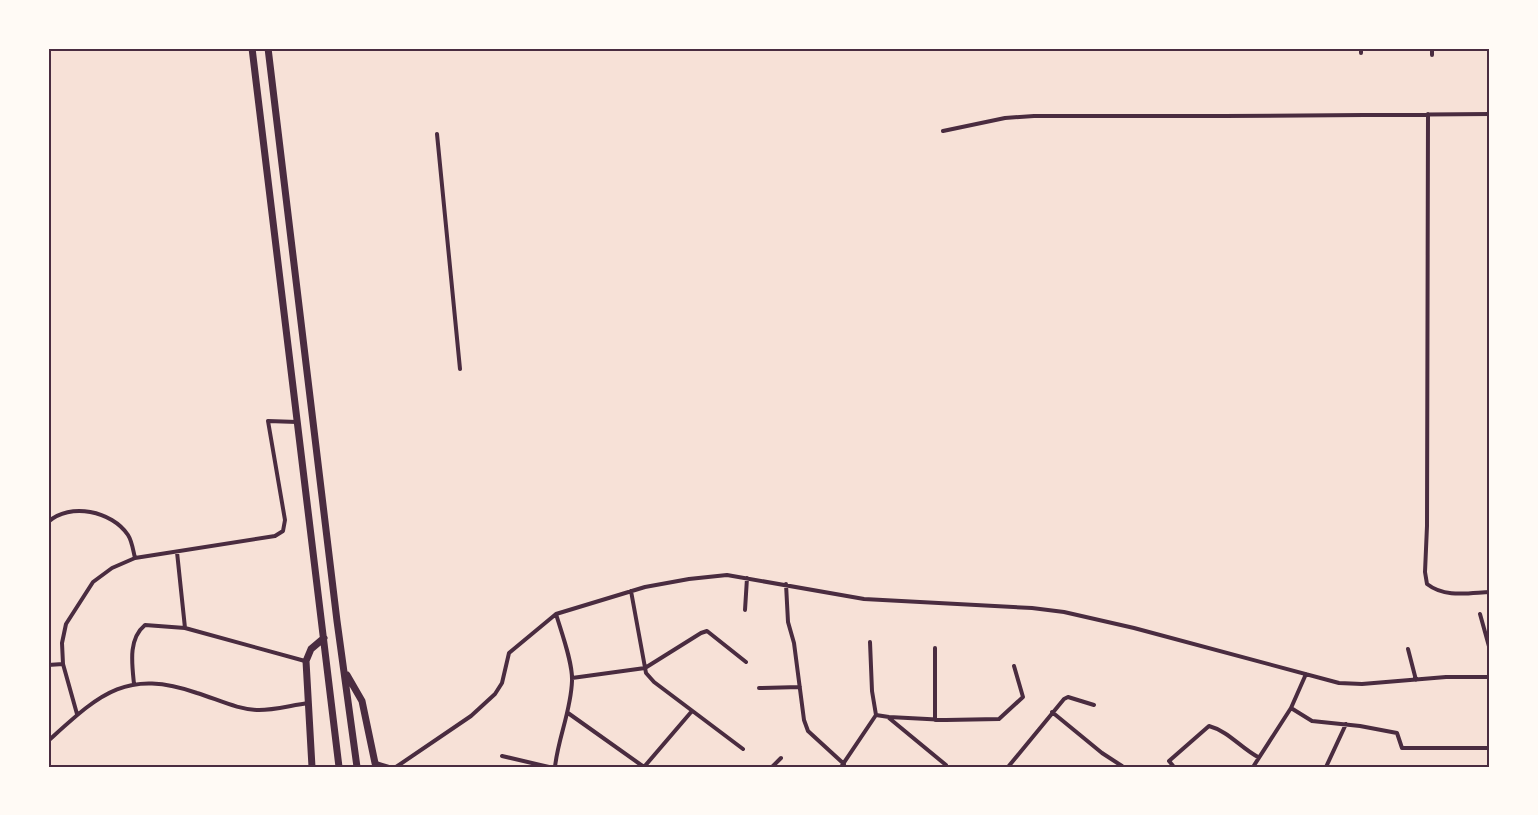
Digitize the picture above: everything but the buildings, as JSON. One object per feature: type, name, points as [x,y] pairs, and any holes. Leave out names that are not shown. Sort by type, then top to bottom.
[{"type":"highway","points":[[252,48],[339,767]]},
{"type":"highway","points":[[268,48],[337,621],[357,767]]},
{"type":"highway","points":[[312,767],[306,661],[311,649],[324,638]]},
{"type":"highway","points":[[345,672],[362,701],[376,765]]},
{"type":"street","points":[[1432,48],[1432,55]]},
{"type":"street","points":[[1428,114],[1428,526],[1425,572],[1427,584],[1436,591],[1447,594],[1490,592]]},
{"type":"street","points":[[943,131],[1005,118],[1034,116],[1490,114]]},
{"type":"street","points":[[437,134],[460,369]]},
{"type":"street","points":[[78,714],[63,664],[62,643],[66,624],[93,582],[112,568],[135,558],[275,536],[283,531],[285,520],[268,421],[297,422]]},
{"type":"street","points":[[48,522],[56,515],[74,511],[92,512],[121,527],[129,537],[135,558]]},
{"type":"street","points":[[177,552],[184,628]]},
{"type":"street","points":[[396,767],[471,716],[495,694],[502,683],[509,653],[556,614],[631,591],[689,579],[727,576],[786,584],[864,599],[1032,608],[1064,612],[1134,628],[1339,683],[1362,684],[1490,676]]},
{"type":"street","points":[[746,610],[747,578]]},
{"type":"street","points":[[786,584],[802,711],[808,731],[843,765],[876,715],[872,691],[870,642]]},
{"type":"street","points":[[631,591],[646,673],[654,682],[743,749]]},
{"type":"street","points":[[555,767],[557,748],[568,713],[572,678],[556,614]]},
{"type":"street","points":[[1480,614],[1490,650]]},
{"type":"street","points":[[134,684],[133,644],[139,630],[145,625],[184,628],[306,661]]},
{"type":"street","points":[[572,678],[645,668],[707,631],[746,662]]},
{"type":"street","points":[[935,648],[935,720]]},
{"type":"street","points":[[1408,649],[1416,680]]},
{"type":"street","points":[[48,665],[63,664]]},
{"type":"street","points":[[876,715],[935,720],[999,718],[1023,697],[1014,666]]},
{"type":"street","points":[[1253,767],[1291,708],[1306,674]]},
{"type":"street","points":[[48,741],[102,695],[134,684],[159,683],[185,688],[239,708],[258,710],[309,703]]},
{"type":"street","points":[[759,688],[800,687]]},
{"type":"street","points":[[1008,767],[1064,699],[1068,697],[1094,705]]},
{"type":"street","points":[[1291,708],[1312,721],[1397,733],[1402,748],[1490,748]]},
{"type":"street","points":[[568,713],[644,767],[692,711]]},
{"type":"street","points":[[1052,712],[1102,753],[1122,766]]},
{"type":"street","points":[[889,717],[946,765]]},
{"type":"street","points":[[1326,767],[1346,724]]},
{"type":"street","points":[[1174,767],[1169,761],[1209,726],[1226,734],[1258,758]]},
{"type":"street","points":[[502,756],[549,767]]},
{"type":"street","points":[[772,767],[781,758]]},
{"type":"street","points":[[376,765],[388,767]]}]
